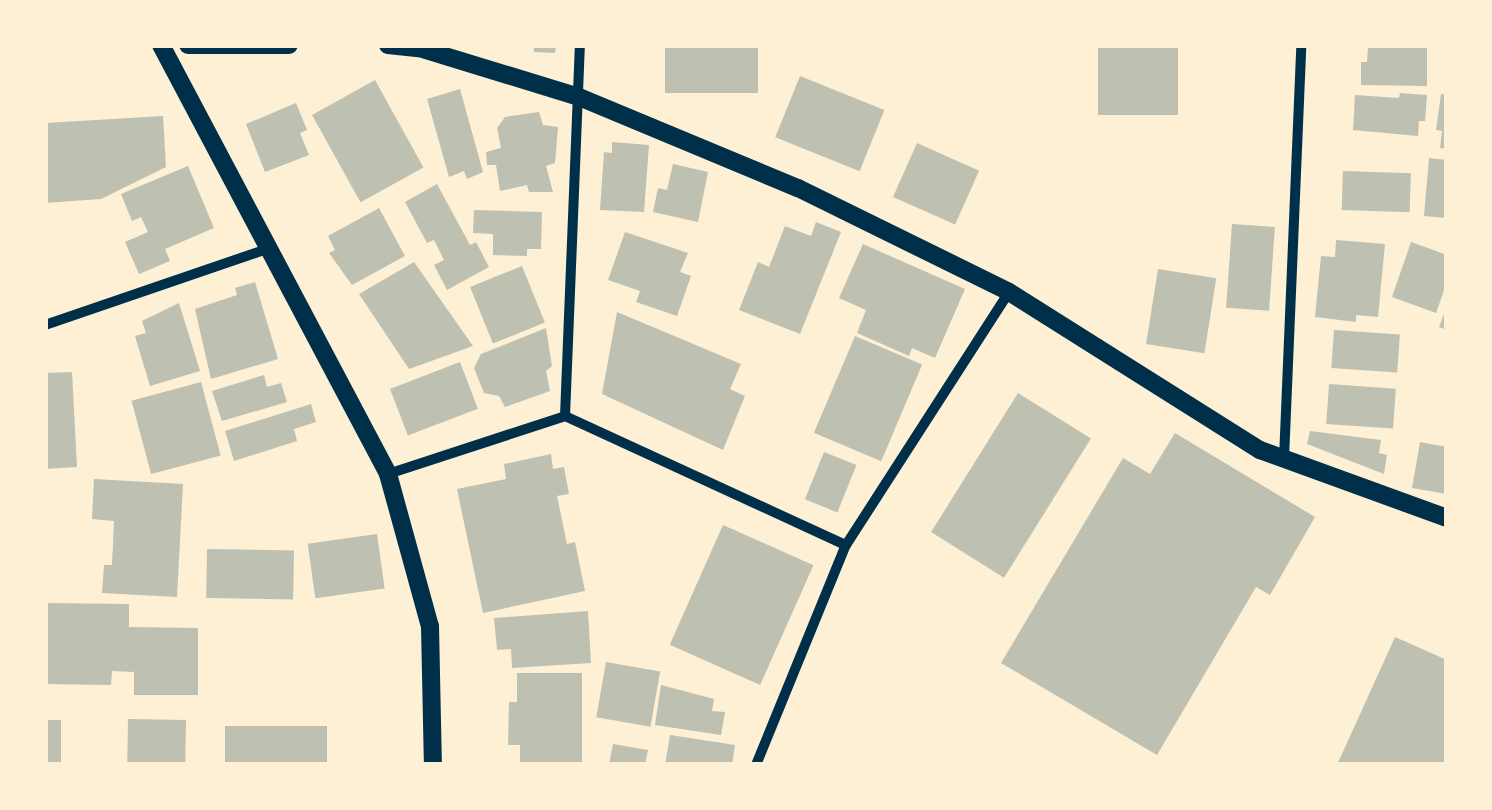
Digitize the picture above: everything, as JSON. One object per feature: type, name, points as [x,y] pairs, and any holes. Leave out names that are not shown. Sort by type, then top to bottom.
[{"type":"street","points":[[161,45],[388,474],[430,626],[433,765]]},
{"type":"street","points":[[188,45],[289,45]]},
{"type":"street","points":[[388,45],[420,48],[579,96],[798,188],[1009,292],[1260,450],[1447,518]]},
{"type":"street","points":[[565,416],[580,45]]},
{"type":"street","points":[[1284,459],[1301,45]]},
{"type":"street","points":[[45,325],[268,250]]},
{"type":"street","points":[[756,765],[846,544],[1009,292]]},
{"type":"street","points":[[388,474],[565,416],[846,544]]},
{"type":"building","points":[[534,45],[556,45],[555,53],[534,52]]},
{"type":"building","points":[[665,45],[758,45],[758,93],[665,93]]},
{"type":"building","points":[[1098,45],[1178,45],[1178,115],[1098,115]]},
{"type":"building","points":[[1368,46],[1427,47],[1427,86],[1361,85],[1361,62],[1367,62]]},
{"type":"building","points":[[800,76],[884,110],[860,171],[775,137]]},
{"type":"building","points":[[375,80],[423,167],[361,202],[312,115]]},
{"type":"building","points":[[460,89],[483,172],[467,179],[464,171],[449,177],[427,99]]},
{"type":"building","points":[[1400,93],[1427,95],[1425,121],[1419,121],[1418,136],[1353,130],[1355,95],[1399,98]]},
{"type":"building","points":[[1441,94],[1447,95],[1447,149],[1440,148],[1442,131],[1436,130]]},
{"type":"building","points":[[296,103],[307,130],[300,133],[309,155],[265,172],[246,124]]},
{"type":"building","points":[[539,112],[543,125],[558,127],[555,163],[546,166],[553,192],[529,192],[527,185],[500,191],[496,165],[487,165],[486,152],[501,148],[497,128],[505,117]]},
{"type":"building","points":[[163,116],[166,167],[101,199],[45,203],[45,123]]},
{"type":"building","points":[[612,142],[649,145],[644,212],[600,210],[604,152],[612,153]]},
{"type":"building","points":[[917,143],[979,171],[955,225],[893,197]]},
{"type":"building","points":[[1429,158],[1447,160],[1447,218],[1424,216]]},
{"type":"building","points":[[673,164],[708,172],[698,222],[653,212],[658,188],[667,190]]},
{"type":"building","points":[[188,166],[214,228],[165,249],[170,261],[139,274],[125,242],[148,232],[141,217],[132,221],[121,194]]},
{"type":"building","points":[[1343,171],[1411,173],[1410,212],[1342,210]]},
{"type":"building","points":[[437,184],[470,245],[476,242],[489,267],[447,290],[434,265],[444,260],[434,240],[427,243],[405,202]]},
{"type":"building","points":[[379,208],[405,256],[352,285],[329,253],[335,250],[328,236]]},
{"type":"building","points":[[474,210],[542,212],[541,249],[527,249],[527,256],[493,255],[493,234],[473,233]]},
{"type":"building","points":[[816,222],[841,232],[800,334],[739,310],[758,262],[769,267],[785,226],[811,236]]},
{"type":"building","points":[[1232,224],[1275,227],[1269,311],[1226,308]]},
{"type":"building","points":[[625,232],[688,253],[680,272],[691,276],[677,316],[636,302],[640,291],[608,280]]},
{"type":"building","points":[[1336,240],[1385,244],[1378,317],[1356,315],[1356,322],[1315,317],[1321,256],[1335,257]]},
{"type":"building","points":[[1411,242],[1447,255],[1447,282],[1436,313],[1392,297]]},
{"type":"building","points":[[863,244],[965,289],[935,358],[912,348],[909,356],[857,333],[866,310],[839,298]]},
{"type":"building","points":[[414,262],[473,346],[409,369],[359,294]]},
{"type":"building","points":[[522,266],[545,323],[493,344],[470,287]]},
{"type":"building","points":[[1158,269],[1216,278],[1204,353],[1146,344]]},
{"type":"building","points":[[255,282],[278,359],[211,379],[195,309],[237,295],[235,288]]},
{"type":"building","points":[[179,303],[200,371],[150,386],[135,336],[146,333],[142,321]]},
{"type":"building","points":[[1447,306],[1447,330],[1439,327]]},
{"type":"building","points":[[617,312],[741,364],[730,389],[745,396],[723,450],[602,394]]},
{"type":"building","points":[[546,328],[552,366],[546,371],[550,391],[505,407],[499,396],[484,393],[474,368],[481,354]]},
{"type":"building","points":[[1334,330],[1400,335],[1397,373],[1331,368]]},
{"type":"building","points":[[855,336],[922,365],[881,461],[814,433]]},
{"type":"building","points":[[460,362],[478,409],[408,436],[390,389]]},
{"type":"building","points":[[72,372],[77,467],[45,469],[45,373]]},
{"type":"building","points":[[264,375],[267,387],[281,383],[287,402],[222,421],[212,391]]},
{"type":"building","points":[[201,382],[221,455],[151,474],[131,401]]},
{"type":"building","points":[[1329,384],[1396,389],[1393,429],[1326,424]]},
{"type":"building","points":[[1018,393],[1091,439],[1004,578],[931,532]]},
{"type":"building","points":[[311,404],[316,422],[294,429],[297,441],[234,461],[225,431]]},
{"type":"building","points":[[1310,431],[1381,440],[1379,453],[1387,455],[1384,474],[1307,444]]},
{"type":"building","points":[[1175,433],[1315,517],[1270,595],[1256,587],[1157,755],[1001,663],[1123,458],[1150,474]]},
{"type":"building","points":[[1420,442],[1447,447],[1447,494],[1412,488]]},
{"type":"building","points":[[824,452],[856,465],[837,512],[805,499]]},
{"type":"building","points":[[551,454],[553,469],[564,467],[569,494],[557,496],[567,544],[575,542],[585,591],[483,613],[457,489],[506,479],[504,464]]},
{"type":"building","points":[[94,479],[183,484],[177,597],[102,593],[104,565],[112,565],[114,521],[92,519]]},
{"type":"building","points":[[723,525],[813,565],[760,685],[670,645]]},
{"type":"building","points":[[377,534],[385,588],[315,598],[308,544]]},
{"type":"building","points":[[207,549],[294,551],[293,600],[206,598]]},
{"type":"building","points":[[45,603],[129,604],[129,627],[198,628],[198,695],[134,695],[134,672],[112,671],[111,685],[45,684]]},
{"type":"building","points":[[588,611],[591,663],[512,668],[511,649],[497,650],[494,618]]},
{"type":"building","points":[[1395,637],[1447,660],[1447,765],[1337,765]]},
{"type":"building","points":[[606,662],[660,672],[650,727],[596,717]]},
{"type":"building","points":[[517,673],[582,673],[582,765],[520,765],[520,745],[508,745],[509,702],[517,702]]},
{"type":"building","points":[[661,685],[714,699],[712,711],[725,712],[721,735],[655,725]]},
{"type":"building","points":[[128,719],[186,720],[185,765],[127,765]]},
{"type":"building","points":[[45,720],[61,720],[61,765],[45,765]]},
{"type":"building","points":[[225,726],[327,726],[327,765],[225,765]]},
{"type":"building","points":[[670,735],[735,745],[732,765],[665,765]]},
{"type":"building","points":[[613,744],[648,750],[645,765],[609,765]]}]
